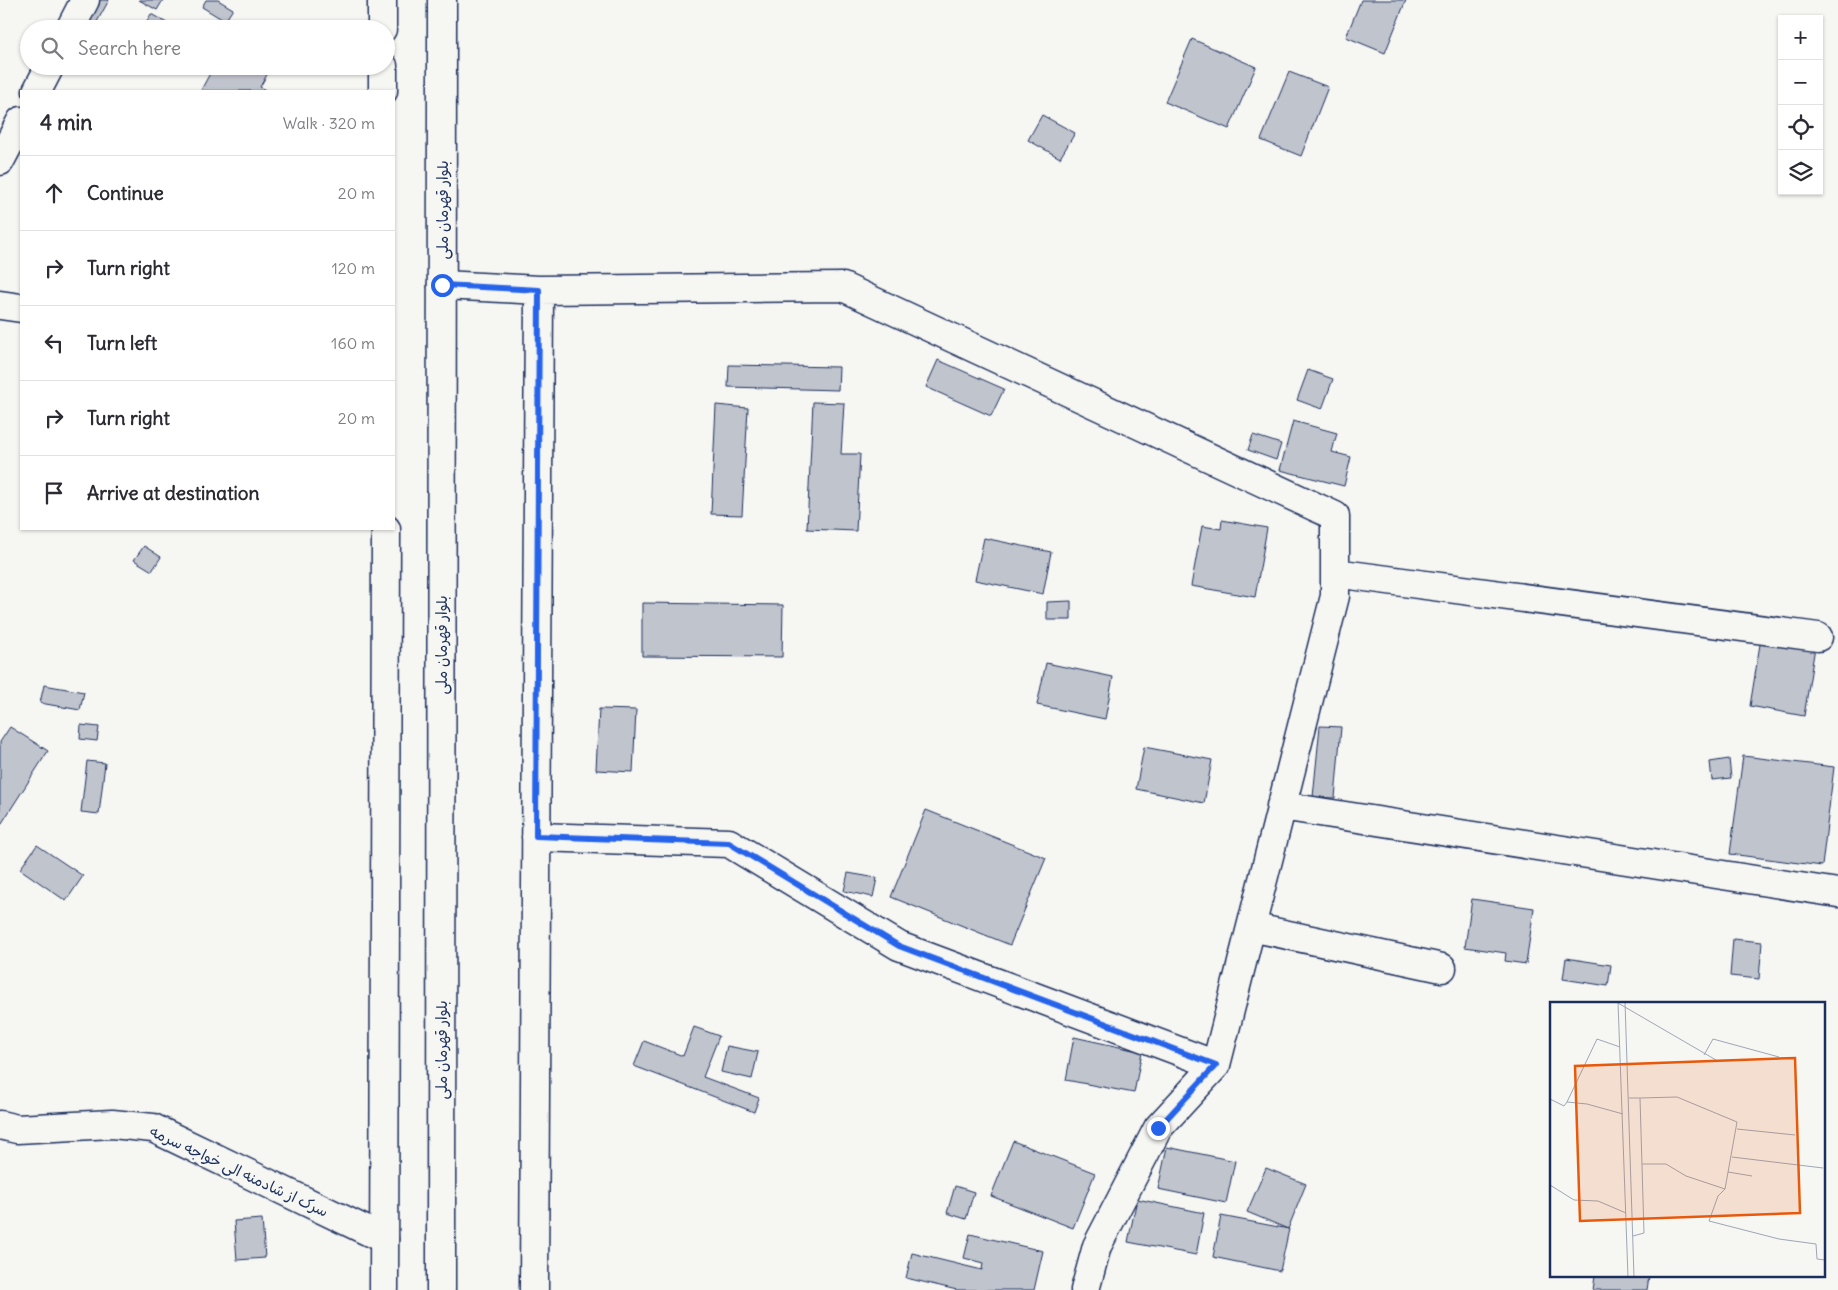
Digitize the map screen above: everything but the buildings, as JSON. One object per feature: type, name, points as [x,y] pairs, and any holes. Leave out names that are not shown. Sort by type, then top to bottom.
[{"type":"main road","points":[[75,20],[85,0]]},
{"type":"main road","points":[[382,0],[382,20]]},
{"type":"main road","name":"بلوار قهرمان ملی","points":[[441,1290],[442,0]]},
{"type":"main road","points":[[38,90],[45,75]]},
{"type":"main road","points":[[383,75],[383,90]]},
{"type":"main road","points":[[0,161],[20,123]]},
{"type":"main road","points":[[442,285],[539,290],[843,287],[1335,516],[1335,596],[1216,1065],[1158,1128],[1097,1246],[1085,1290]]},
{"type":"main road","points":[[534,1290],[539,290]]},
{"type":"main road","points":[[0,305],[20,308]]},
{"type":"main road","points":[[384,1290],[386,530]]},
{"type":"main road","points":[[1335,573],[1818,637]]},
{"type":"main road","points":[[1281,806],[1838,892]]},
{"type":"main road","points":[[536,836],[729,843],[899,946],[1216,1065]]},
{"type":"main road","points":[[1251,927],[1442,968]]},
{"type":"main road","name":"سرک از شادمنه الی خواجه سرمه","points":[[0,1126],[17,1129],[112,1124],[153,1128],[384,1239]]},
{"type":"route","points":[[442,285],[539,290],[536,836],[729,843],[899,946],[1216,1065],[1158,1128]]}]
